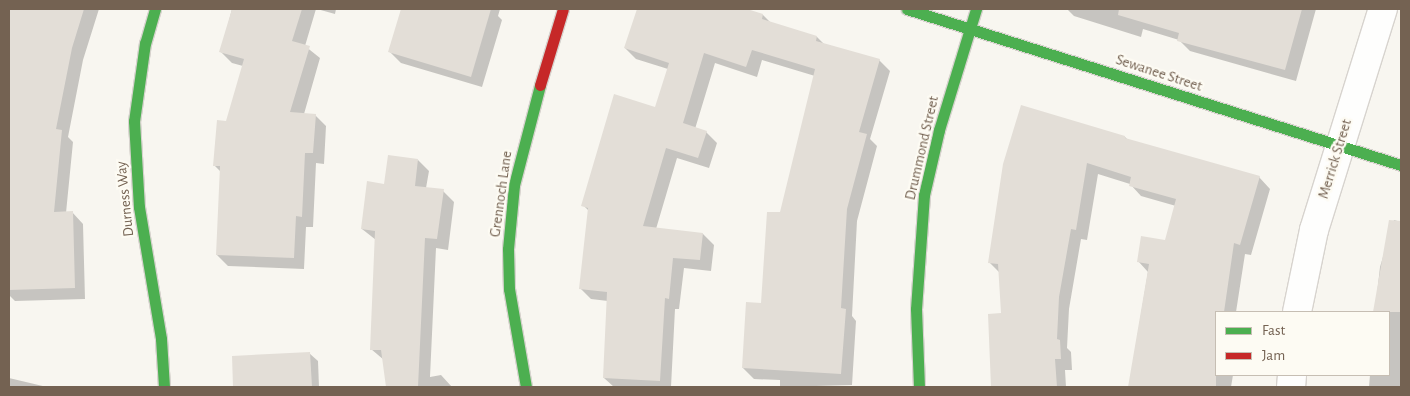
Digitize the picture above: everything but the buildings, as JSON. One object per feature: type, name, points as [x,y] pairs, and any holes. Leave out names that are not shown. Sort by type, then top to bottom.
[{"type":"street","name":"Durness Way","points":[[155,9],[145,43],[134,121],[138,207],[161,339],[164,387]]},
{"type":"street","name":"Grennoch Lane","points":[[526,387],[509,289],[514,194],[523,143],[563,9]]},
{"type":"street","name":"Sewanee Street","points":[[907,9],[1401,165]]},
{"type":"street","name":"Drummond Street","points":[[919,387],[916,310],[924,195],[939,130],[976,9]]},
{"type":"street","name":"Merrick Street","points":[[1298,311],[1314,230],[1383,9]]},
{"type":"traffic: fast","points":[[155,9],[145,43],[134,121],[139,207],[161,339],[164,387]]},
{"type":"traffic: fast","points":[[907,9],[1401,165]]},
{"type":"traffic: fast","points":[[919,387],[916,309],[924,195],[939,130],[976,9]]},
{"type":"traffic: fast","points":[[526,387],[509,289],[508,249],[514,185],[540,85]]},
{"type":"traffic: jam","points":[[540,85],[563,9]]}]
